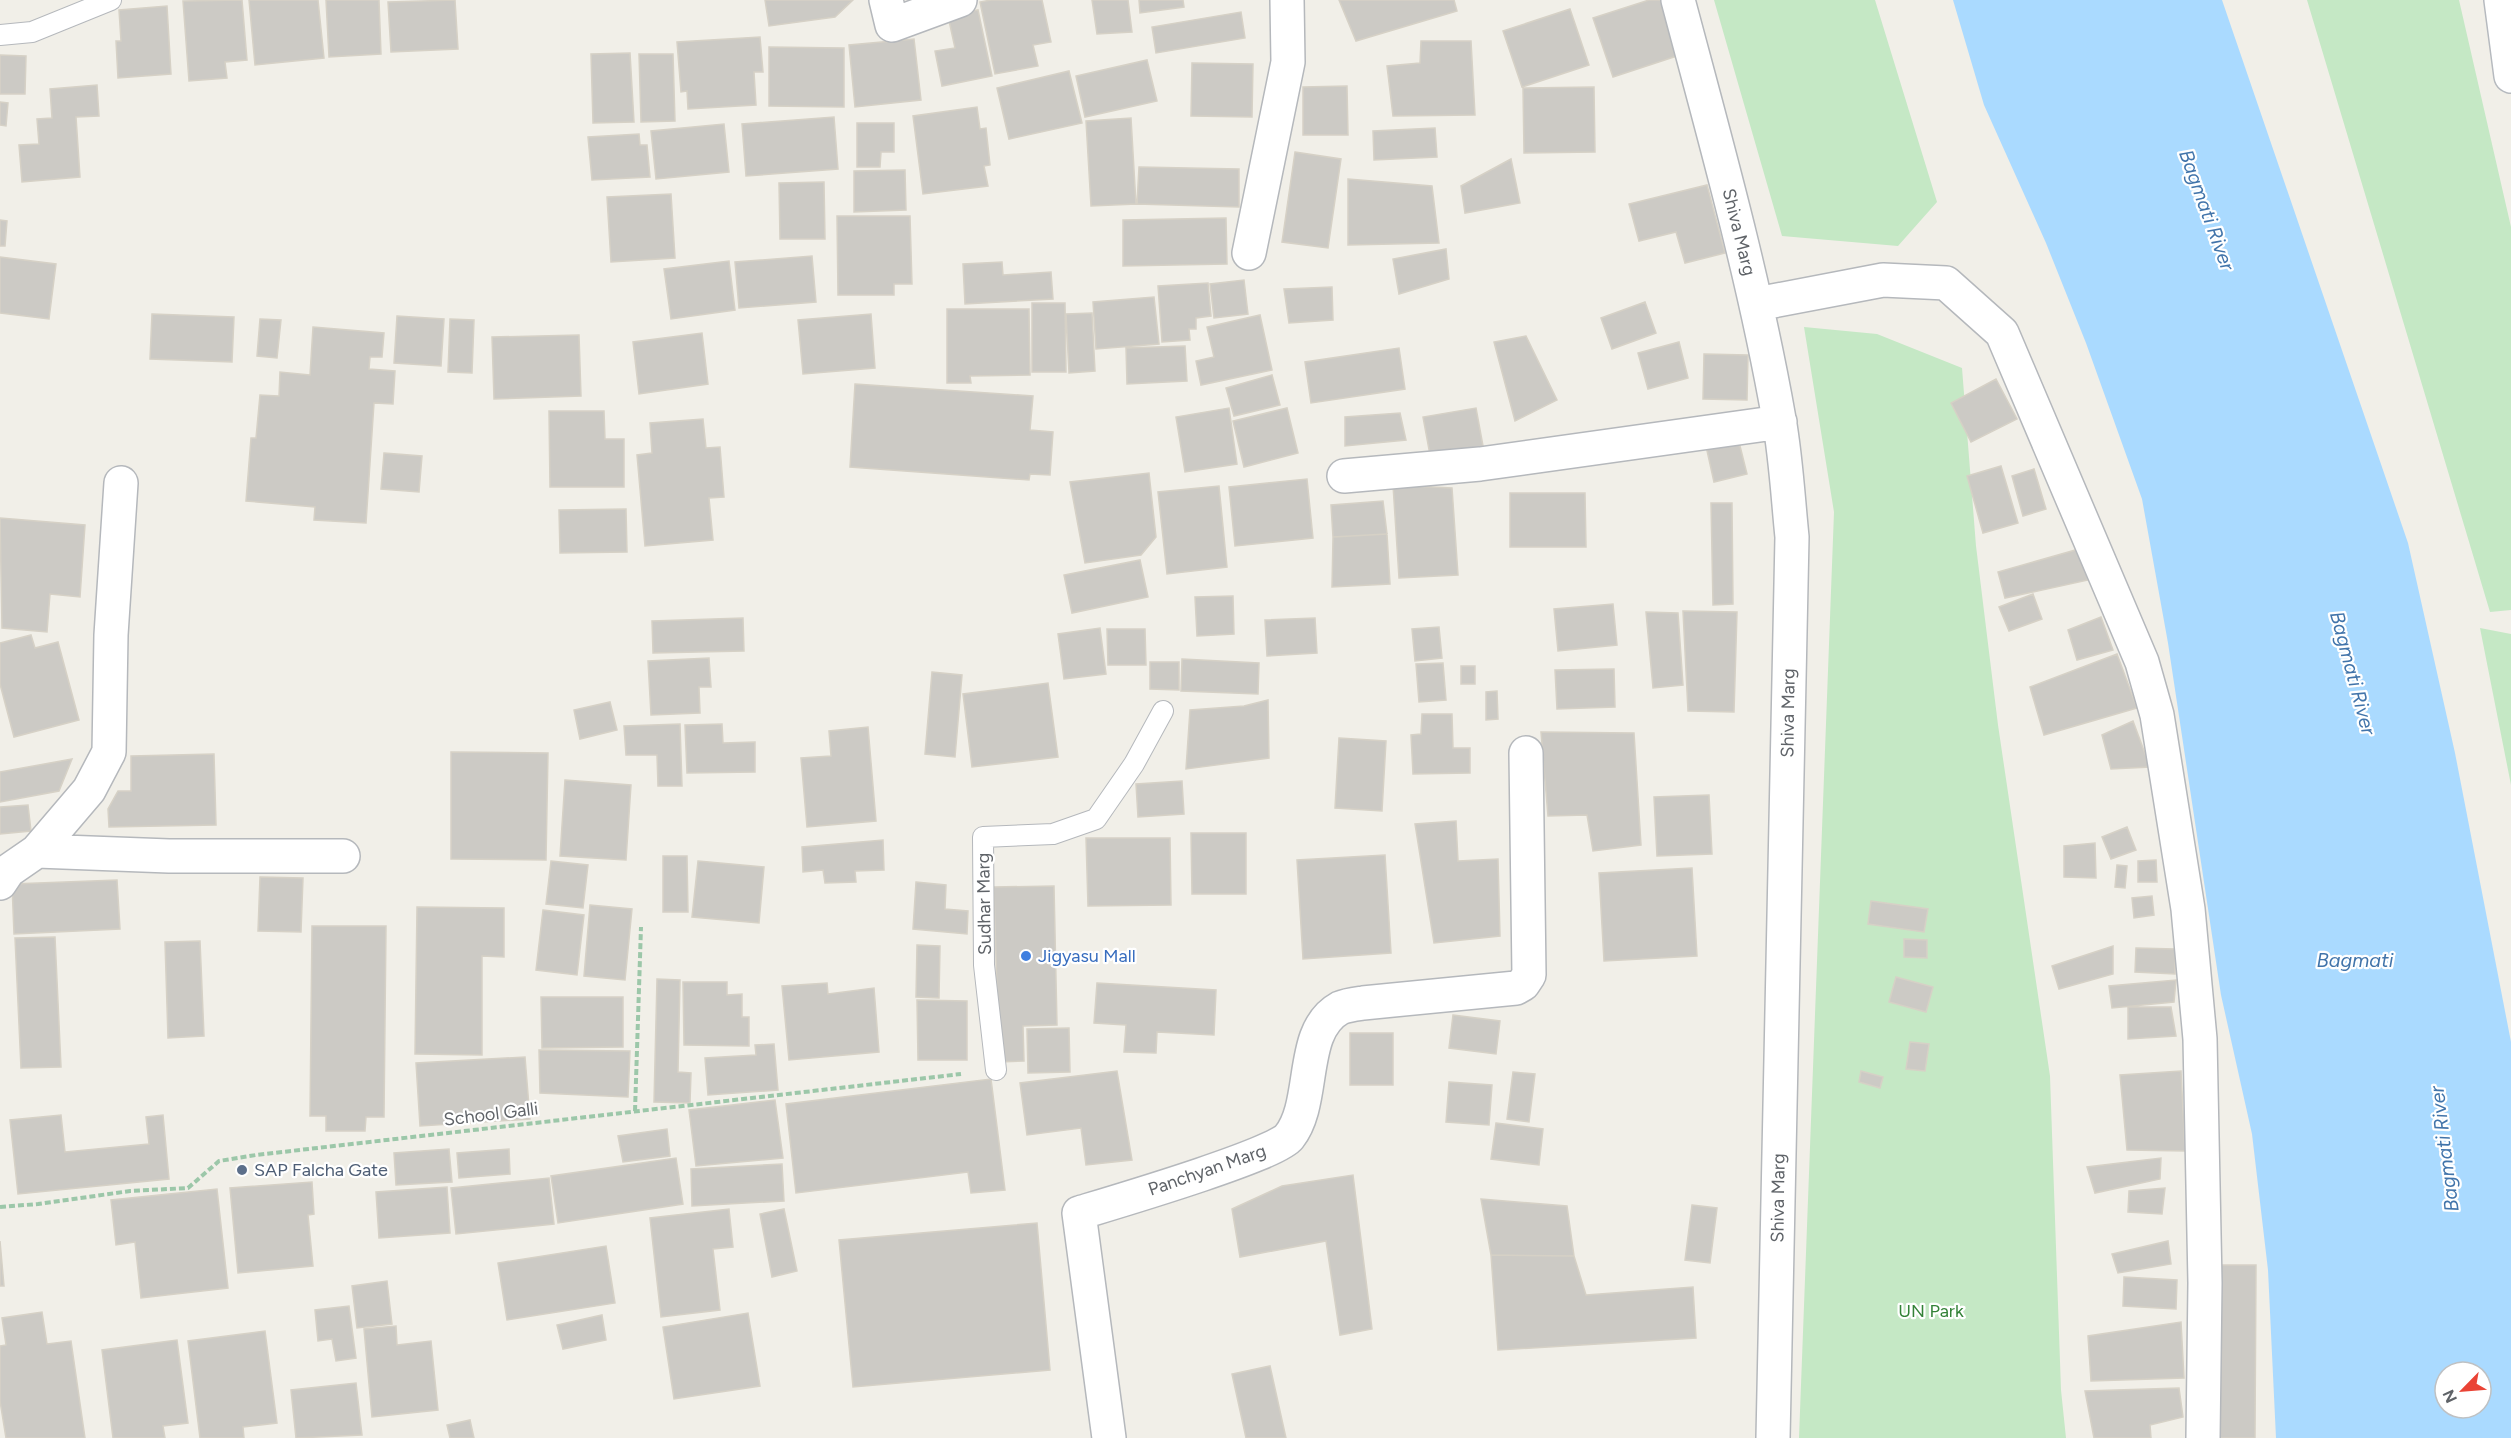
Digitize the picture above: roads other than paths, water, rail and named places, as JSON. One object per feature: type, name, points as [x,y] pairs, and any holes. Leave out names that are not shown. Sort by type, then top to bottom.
[{"type":"street","points":[[886,0],[892,26],[960,0]]},
{"type":"street","points":[[1250,253],[1288,62],[1287,0]]},
{"type":"street","name":"Shiva Marg","points":[[1677,0],[1757,304],[1780,422],[1792,537],[1773,1438]]},
{"type":"street","points":[[2501,0],[2510,64]]},
{"type":"street","points":[[1757,304],[1883,280],[1946,283],[2002,333],[2142,662],[2157,715],[2187,909],[2200,1039],[2205,1283],[2203,1438]]},
{"type":"street","points":[[1344,476],[1480,464],[1780,422]]},
{"type":"street","points":[[0,884],[8,871],[37,851],[89,790],[109,752],[111,635],[121,483]]},
{"type":"street","name":"Panchyan Marg","points":[[1109,1438],[1078,1213],[1258,1154],[1288,1139],[1301,1120],[1313,1049],[1327,1018],[1342,1007],[1516,988],[1523,984],[1528,975],[1526,753]]},
{"type":"street","points":[[37,851],[169,855],[343,856]]},
{"type":"lane","points":[[0,35],[32,33],[111,0]]},
{"type":"lane","name":"Sudhar Marg","points":[[996,1070],[984,965],[983,837],[1053,834],[1096,819],[1134,764],[1163,711]]},
{"type":"water","name":"Bagmati","points":[[1953,0],[2222,0],[2408,543],[2455,753],[2511,1042],[2511,1438],[2276,1438],[2268,1270],[2252,1134],[2221,995],[2168,643],[2142,499],[2086,343],[2046,243],[1984,105]]},
{"type":"place","name":"Jigyasu Mall","points":[[1026,956]]},
{"type":"place","name":"SAP Falcha Gate","points":[[242,1170]]},
{"type":"water label","name":"Bagmati River","points":[[2207,210]]},
{"type":"water label","name":"Bagmati River","points":[[2353,673]]},
{"type":"water label","name":"Bagmati River","points":[[2444,1149]]},
{"type":"park label","name":"UN Park","points":[[1931,1311]]}]
